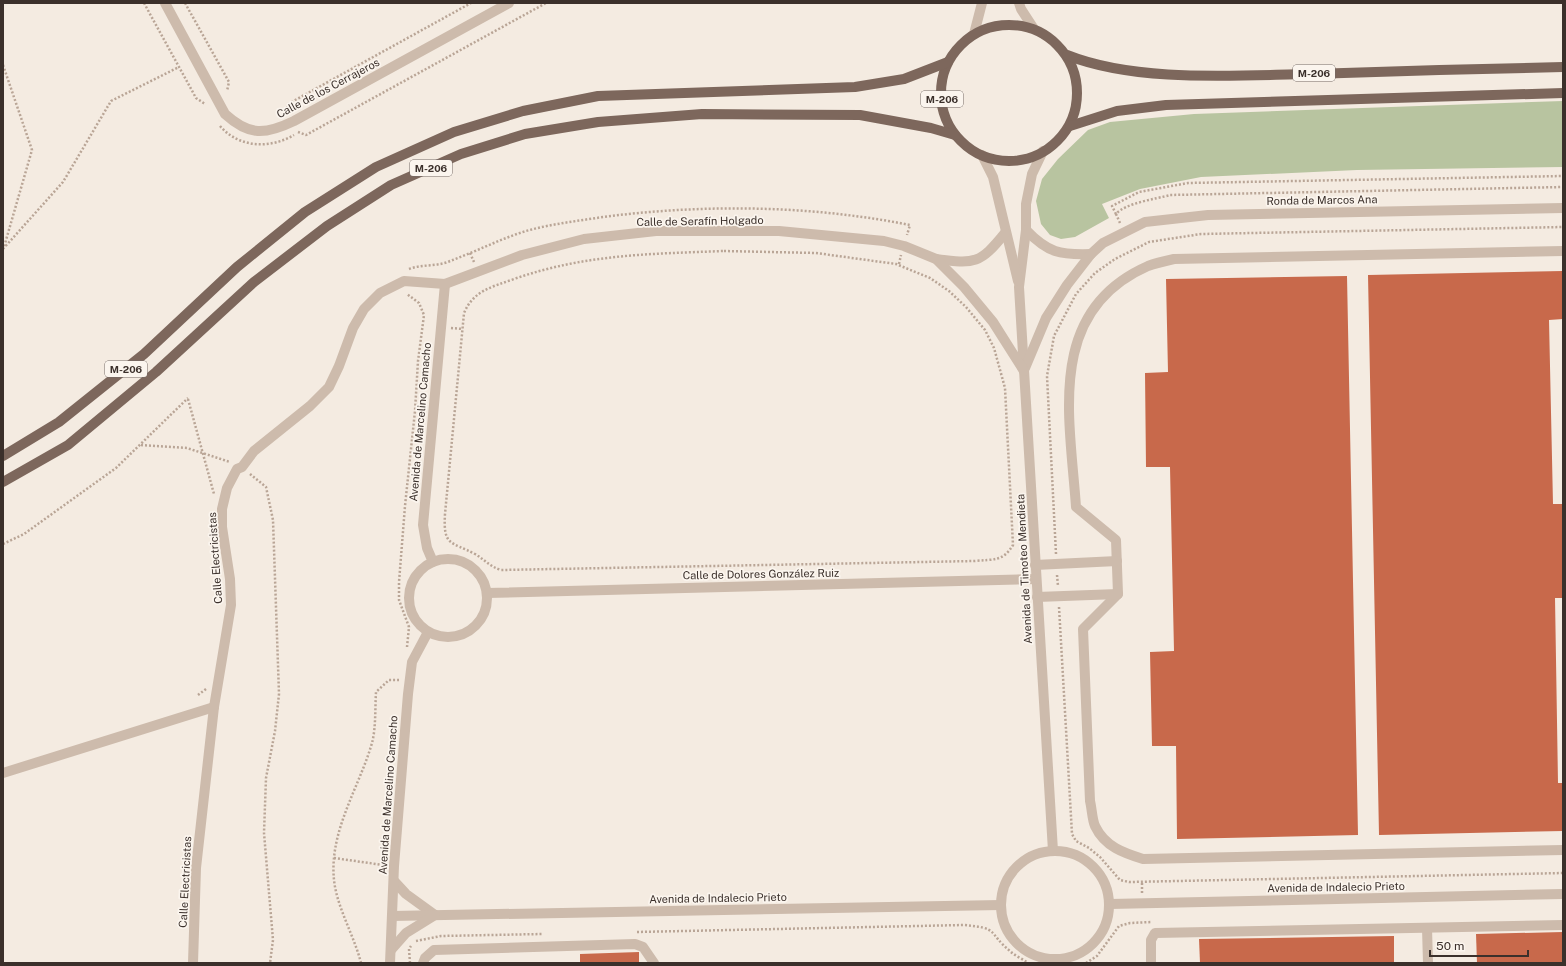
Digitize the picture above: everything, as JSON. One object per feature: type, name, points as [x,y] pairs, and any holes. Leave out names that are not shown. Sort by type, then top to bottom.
[{"type":"main road","name":"M-206","points":[[1012,24],[1034,29],[1054,40],[1067,55],[1077,78],[1078,102],[1070,126],[1060,140],[1027,159],[1001,161],[967,148],[955,135],[943,112],[941,86],[948,62],[959,46],[974,34],[993,26],[1012,24]]},
{"type":"main road","name":"M-206","points":[[1067,55],[1086,63],[1116,69],[1228,76],[1563,67]]},
{"type":"main road","name":"M-206","points":[[3,456],[59,422],[144,354],[237,267],[305,212],[376,168],[454,132],[523,110],[598,96],[855,87],[904,79],[948,62]]},
{"type":"main road","points":[[1070,126],[1117,111],[1166,105],[1563,93]]},
{"type":"main road","name":"M-206","points":[[3,482],[68,445],[156,372],[254,282],[327,226],[391,185],[461,154],[524,134],[598,122],[702,114],[860,115],[931,128],[955,135]]},
{"type":"street","name":"Calle de los Cerrajeros","points":[[165,3],[225,114],[237,125],[250,130],[265,132],[280,128],[294,121],[509,3]]},
{"type":"street","points":[[974,34],[982,3]]},
{"type":"street","points":[[1019,3],[1034,29]]},
{"type":"street","name":"Avenida de Timoteo Mendieta","points":[[1043,151],[1032,174],[1026,204],[1026,230],[1019,287],[1053,851]]},
{"type":"street","name":"Avenida de Timoteo Mendieta","points":[[982,155],[992,177],[1019,287]]},
{"type":"street","name":"Ronda de Marcos Ana","points":[[1024,371],[1046,318],[1067,285],[1091,254],[1103,243],[1145,222],[1208,215],[1563,208]]},
{"type":"street","points":[[1026,230],[1039,244],[1051,251],[1071,255],[1091,254]]},
{"type":"street","name":"Calle de Serafín Holgado","points":[[445,284],[550,247],[584,239],[656,231],[779,231],[884,241],[904,246],[936,259],[966,263],[988,254],[1005,233]]},
{"type":"street","points":[[1563,251],[1174,259],[1148,266],[1124,280],[1104,295],[1090,312],[1082,327],[1072,357],[1069,377],[1069,405],[1076,507],[1116,540],[1118,594],[1083,629],[1090,802],[1095,826],[1105,840],[1120,852],[1143,859],[1563,850]]},
{"type":"street","name":"Calle de Serafín Holgado","points":[[936,259],[964,288],[993,322],[1024,371]]},
{"type":"street","name":"Calle Electricistas","points":[[193,963],[196,868],[214,707],[231,605],[222,509],[227,488],[237,469],[242,467],[254,451],[310,406],[329,387],[340,366],[353,328],[364,310],[380,293],[404,281],[445,284]]},
{"type":"street","name":"Avenida de Marcelino Camacho","points":[[433,562],[428,548],[423,524],[445,284]]},
{"type":"street","points":[[447,559],[461,561],[473,568],[482,579],[487,593],[484,611],[475,627],[464,634],[452,637],[440,636],[428,632],[418,624],[412,614],[409,602],[409,589],[414,578],[422,568],[433,562],[447,559]]},
{"type":"street","points":[[1036,565],[1117,562]]},
{"type":"street","name":"Calle de Dolores González Ruiz","points":[[487,593],[1036,579]]},
{"type":"street","points":[[1037,597],[1118,594]]},
{"type":"street","name":"Avenida de Marcelino Camacho","points":[[390,963],[394,866],[410,679],[412,662],[428,632]]},
{"type":"street","points":[[3,773],[214,707]]},
{"type":"street","points":[[1053,851],[1065,851],[1088,861],[1104,880],[1110,904],[1106,925],[1095,942],[1078,954],[1058,961],[1043,958],[1030,953],[1018,945],[1008,933],[1002,920],[1000,905],[1002,891],[1008,878],[1016,867],[1033,856],[1053,851]]},
{"type":"street","points":[[391,950],[406,933],[435,915],[406,894],[394,881]]},
{"type":"street","name":"Avenida de Indalecio Prieto","points":[[1110,904],[1563,894]]},
{"type":"street","name":"Avenida de Indalecio Prieto","points":[[392,916],[1000,905]]},
{"type":"street","points":[[1151,963],[1151,940],[1155,933],[1563,925]]},
{"type":"street","points":[[1427,928],[1428,963]]},
{"type":"street","points":[[423,963],[425,958],[434,950],[635,944],[642,947],[654,963]]},
{"type":"path","points":[[144,3],[196,98],[204,102],[208,109]]},
{"type":"path","points":[[185,3],[229,82],[226,90],[228,94]]},
{"type":"path","points":[[281,114],[288,111],[288,104],[472,3]]},
{"type":"path","points":[[217,123],[232,136],[251,144],[274,143],[286,140],[300,131],[306,135],[546,3]]},
{"type":"path","points":[[3,65],[32,150],[3,249]]},
{"type":"path","points":[[3,249],[63,182],[111,101],[179,67]]},
{"type":"path","points":[[1132,249],[1112,206],[1139,192],[1188,183],[1563,176]]},
{"type":"path","points":[[1116,214],[1119,210],[1137,203],[1170,195],[1563,186]]},
{"type":"path","points":[[404,271],[414,267],[448,262],[525,231],[567,222],[635,213],[689,210],[775,209],[871,217],[910,225],[899,264]]},
{"type":"path","points":[[1563,227],[1201,234],[1149,242],[1132,249],[1095,273],[1076,294],[1054,336],[1047,376],[1056,564],[1072,834],[1076,841],[1089,848],[1100,857],[1120,880],[1136,882],[1563,873]]},
{"type":"path","points":[[724,251],[816,253],[899,264],[930,278],[949,291],[966,307],[985,330],[994,348],[1005,388],[1013,544],[1009,552],[1001,558],[967,561],[501,570],[490,566],[474,554],[452,545],[446,536],[444,528],[445,514],[464,313],[469,302],[481,291],[530,274],[570,263],[632,255],[724,251]]},
{"type":"path","points":[[404,294],[409,294],[419,303],[424,315],[418,361],[415,411],[399,582],[399,600],[409,627],[406,649]]},
{"type":"path","points":[[3,544],[24,534],[116,468],[188,398],[215,496],[217,489]]},
{"type":"path","points":[[141,445],[187,448],[231,462],[242,467],[266,487],[273,520],[279,694],[276,731],[266,778],[264,833],[273,940],[270,963]]},
{"type":"path","points":[[228,467],[235,458]]},
{"type":"path","points":[[361,963],[334,880],[334,858],[340,828],[372,742],[376,692],[389,680],[410,679]]},
{"type":"path","points":[[198,695],[208,688]]},
{"type":"path","points":[[334,858],[394,866]]},
{"type":"path","points":[[631,932],[964,925],[985,927],[993,930],[1010,952],[1028,963]]},
{"type":"path","points":[[410,963],[410,948],[414,941],[441,936],[544,934]]},
{"type":"green space","points":[[1563,101],[1563,167],[1357,170],[1201,177],[1140,189],[1102,204],[1109,218],[1075,237],[1061,239],[1050,235],[1041,224],[1036,201],[1042,179],[1058,159],[1088,130],[1110,122],[1194,114]]},
{"type":"building","points":[[1563,271],[1563,319],[1549,320],[1553,504],[1563,504],[1563,598],[1555,598],[1558,783],[1563,783],[1563,831],[1379,835],[1368,275]]},
{"type":"building","points":[[1347,276],[1358,835],[1177,839],[1176,746],[1152,746],[1150,652],[1174,651],[1170,467],[1146,467],[1145,373],[1168,372],[1166,279]]},
{"type":"building","points":[[1563,932],[1563,963],[1477,963],[1476,934]]},
{"type":"building","points":[[1394,936],[1394,963],[1200,963],[1199,939]]},
{"type":"building","points":[[639,952],[639,963],[580,963],[580,954]]}]
